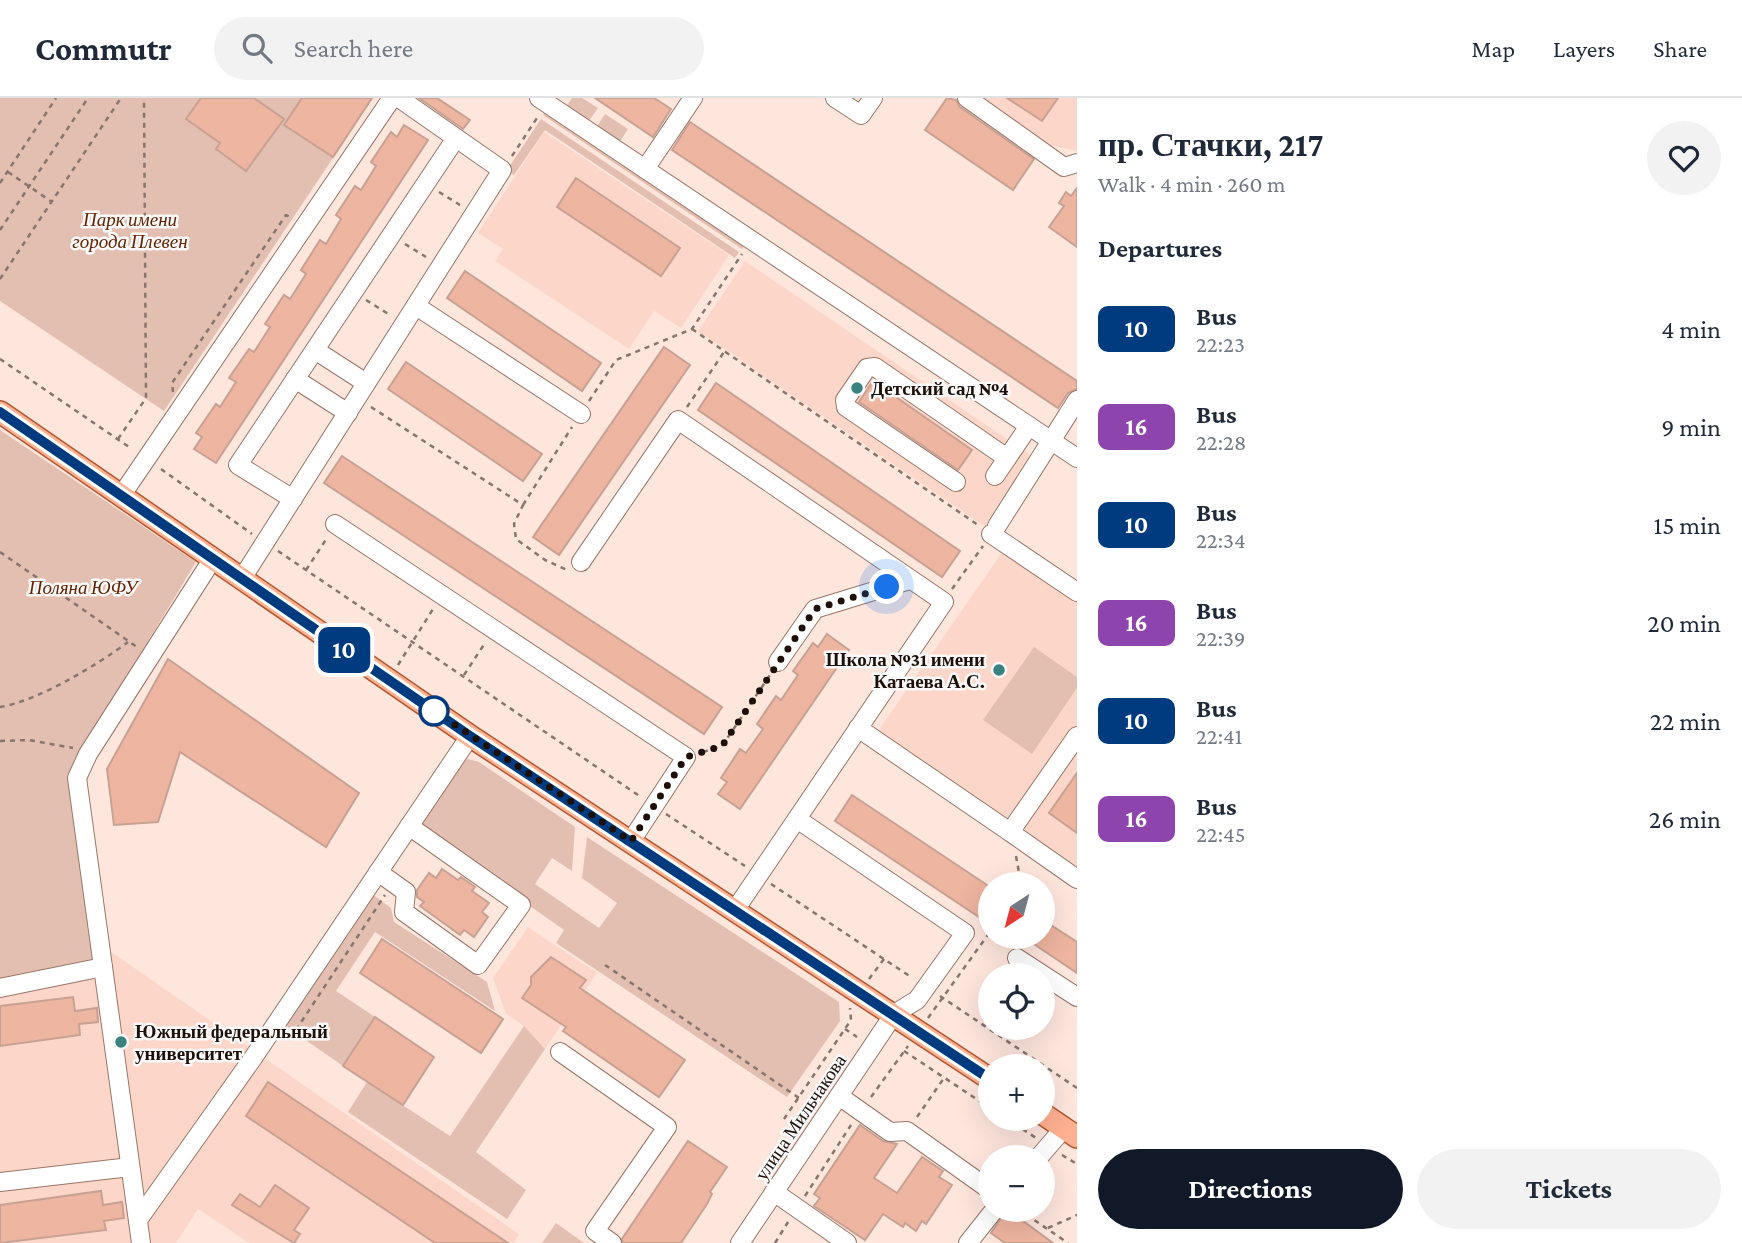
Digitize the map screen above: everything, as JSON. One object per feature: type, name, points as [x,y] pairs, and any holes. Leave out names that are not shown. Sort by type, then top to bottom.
[{"type":"main road","points":[[0,412],[470,736],[978,1071]]},
{"type":"main road","points":[[1055,1122],[1070,1132]]},
{"type":"street","points":[[121,496],[393,98]]},
{"type":"street","points":[[242,580],[502,170],[399,98]]},
{"type":"street","points":[[645,169],[693,98]]},
{"type":"street","points":[[835,98],[862,116],[873,98]]},
{"type":"street","points":[[967,98],[1064,167],[1077,163]]},
{"type":"street","points":[[543,101],[1077,458]]},
{"type":"street","points":[[293,499],[238,465],[456,138]]},
{"type":"street","points":[[416,306],[581,414]]},
{"type":"street","points":[[315,350],[357,398]]},
{"type":"street","points":[[956,482],[846,407],[845,400],[867,368],[875,367],[1007,458]]},
{"type":"street","points":[[295,379],[357,398]]},
{"type":"street","points":[[1077,400],[994,530],[1077,592]]},
{"type":"street","points":[[582,562],[678,420],[944,602],[735,910]]},
{"type":"street","points":[[995,476],[1029,426]]},
{"type":"street","points":[[335,524],[686,757],[631,841]]},
{"type":"street","points":[[141,1243],[77,778],[88,754],[212,560]]},
{"type":"street","points":[[778,662],[815,609],[911,580]]},
{"type":"street","points":[[858,727],[1077,879]]},
{"type":"street","points":[[138,1220],[275,1024],[470,736]]},
{"type":"street","points":[[1010,832],[1077,736]]},
{"type":"street","name":"улица Мильчакова","points":[[740,1243],[894,1014],[917,1000],[965,933],[797,819]]},
{"type":"street","points":[[378,872],[407,892],[404,912],[478,965],[521,905],[409,826]]},
{"type":"street","points":[[1017,958],[1077,997]]},
{"type":"street","points":[[0,988],[103,967]]},
{"type":"street","points":[[560,1052],[667,1128],[595,1231],[612,1243]]},
{"type":"street","points":[[839,1096],[890,1132],[907,1131],[978,1181]]},
{"type":"street","points":[[1054,1145],[1070,1132]]},
{"type":"street","points":[[0,1182],[130,1167]]},
{"type":"street","points":[[775,1192],[847,1243]]},
{"type":"street","points":[[968,1243],[985,1222]]},
{"type":"path","points":[[0,183],[56,98]]},
{"type":"path","points":[[0,230],[88,98]]},
{"type":"path","points":[[0,279],[121,98]]},
{"type":"path","points":[[118,439],[146,398],[144,98]]},
{"type":"path","points":[[502,170],[543,101]]},
{"type":"path","points":[[7,172],[52,202]]},
{"type":"path","points":[[425,183],[474,215]]},
{"type":"path","points":[[391,235],[441,266]]},
{"type":"path","points":[[582,562],[569,570],[545,561],[516,538],[514,524],[523,505],[616,360],[692,329],[752,240]]},
{"type":"path","points":[[353,292],[404,324]]},
{"type":"path","points":[[692,329],[994,530],[944,602]]},
{"type":"path","points":[[678,420],[724,352]]},
{"type":"path","points":[[0,359],[265,543],[1077,1088]]},
{"type":"path","points":[[357,398],[523,505]]},
{"type":"path","points":[[306,570],[335,524]]},
{"type":"path","points":[[0,560],[1,553],[152,657]]},
{"type":"path","points":[[389,680],[442,595]]},
{"type":"path","points":[[464,675],[494,630]]},
{"type":"path","points":[[0,707],[33,699],[102,662],[128,642]]},
{"type":"path","points":[[686,757],[722,746],[778,662]]},
{"type":"path","points":[[0,741],[29,740],[79,749],[88,754]]},
{"type":"path","points":[[275,1024],[292,1036],[393,883]]},
{"type":"path","points":[[775,1243],[860,1111],[978,949]]},
{"type":"path","points":[[605,965],[799,1098]]},
{"type":"path","points":[[785,1119],[851,1020]]},
{"type":"path","points":[[904,1051],[978,1100]]},
{"type":"path","points":[[907,1131],[944,1077]]},
{"type":"path","points":[[1047,1229],[1077,1215]]},
{"type":"path","points":[[1037,1222],[1069,1243]]},
{"type":"shaded area","points":[[971,98],[1077,98],[1077,151],[1037,142]]},
{"type":"shaded area","points":[[544,132],[729,255],[681,328],[654,311],[629,349],[495,261],[503,249],[478,233]]},
{"type":"shaded area","name":"Детский сад №4","points":[[745,261],[1035,458],[987,528],[698,331]]},
{"type":"shaded area","name":"Школа №31 имени Катаева А.С.","points":[[1003,551],[1077,602],[1077,889],[1055,872],[869,744]]},
{"type":"shaded area","name":"Южный федеральный университет","points":[[0,875],[519,1234],[514,1243],[249,1243],[198,1209],[176,1243],[0,1243]]},
{"type":"shaded area","points":[[528,927],[597,973],[545,1049],[524,1026],[506,1014],[493,978]]},
{"type":"green space","name":"Парк имени города Плевен","points":[[0,98],[373,98],[164,411],[0,301]]},
{"type":"green space","points":[[572,98],[582,98],[598,108],[586,125],[564,110]]},
{"type":"green space","points":[[548,108],[747,242],[742,249],[543,115]]},
{"type":"green space","points":[[605,114],[628,129],[617,146],[594,131]]},
{"type":"green space","points":[[541,119],[739,252],[735,258],[545,130],[514,175],[507,170]]},
{"type":"green space","name":"Поляна ЮФУ","points":[[0,430],[196,562],[67,775],[97,963],[0,978]]},
{"type":"green space","points":[[1034,647],[1077,677],[1077,688],[1032,754],[983,720]]},
{"type":"green space","points":[[468,759],[479,762],[575,827],[572,871],[552,858],[535,884],[599,928],[617,903],[582,878],[587,837],[839,1002],[840,1021],[787,1097],[556,943],[564,930],[418,827],[462,762]]},
{"type":"green space","points":[[372,894],[391,908],[394,922],[487,982],[495,1011],[375,932],[336,991],[375,1017],[343,1066],[284,1025]]},
{"type":"green space","points":[[524,1026],[545,1049],[476,1152],[526,1190],[507,1219],[348,1112],[367,1082],[450,1136]]},
{"type":"green space","points":[[556,1223],[584,1243],[542,1243]]},
{"type":"building","points":[[201,98],[254,98],[284,119],[246,171],[216,149],[220,143],[186,119]]},
{"type":"building","points":[[302,98],[372,98],[333,157],[284,125]]},
{"type":"building","points":[[419,98],[437,98],[470,120],[463,129]]},
{"type":"building","points":[[595,98],[654,98],[671,109],[653,137]]},
{"type":"building","points":[[947,98],[956,100],[960,107],[1034,159],[1013,190],[925,130]]},
{"type":"building","points":[[1007,98],[1058,98],[1042,121]]},
{"type":"building","points":[[690,122],[1077,381],[1077,389],[1068,393],[1058,408],[672,150]]},
{"type":"building","points":[[404,125],[428,140],[216,463],[194,449],[202,437],[196,433],[216,404],[220,407],[236,382],[229,378],[249,349],[254,352],[270,327],[265,324],[284,295],[290,299],[306,274],[301,270],[320,240],[326,244],[341,219],[336,215],[355,186],[361,190],[376,166],[371,162],[391,132],[397,137]]},
{"type":"building","points":[[576,178],[680,248],[661,276],[557,207]]},
{"type":"building","points":[[1077,188],[1077,247],[1049,227],[1064,206],[1059,203],[1066,192],[1071,196]]},
{"type":"building","points":[[465,271],[601,363],[582,391],[447,298]]},
{"type":"building","points":[[664,347],[690,365],[559,555],[533,537]]},
{"type":"building","points":[[406,362],[542,454],[523,481],[388,389]]},
{"type":"building","points":[[873,381],[972,450],[958,470],[859,402]]},
{"type":"building","points":[[716,383],[960,551],[942,577],[698,410]]},
{"type":"building","points":[[342,456],[722,707],[704,734],[324,483]]},
{"type":"building","points":[[827,634],[849,650],[740,809],[718,794],[727,782],[721,778],[740,749],[746,753],[763,729],[757,724],[776,696],[781,700],[798,675],[793,671],[813,643],[818,647]]},
{"type":"building","points":[[168,659],[359,793],[326,847],[180,752],[158,822],[114,825],[107,769]]},
{"type":"building","points":[[1077,773],[1077,833],[1049,813]]},
{"type":"building","points":[[852,795],[978,879],[978,916],[835,821]]},
{"type":"building","points":[[442,869],[475,887],[472,891],[489,903],[482,912],[488,917],[474,937],[464,930],[460,935],[420,906],[424,902],[417,897],[417,890],[429,873],[436,878]]},
{"type":"building","points":[[1055,928],[1077,942],[1077,973],[1041,949],[1055,949]]},
{"type":"building","points":[[382,939],[503,1019],[481,1053],[360,973]]},
{"type":"building","points":[[551,957],[586,980],[580,988],[685,1060],[659,1097],[563,1031],[566,1027],[522,998],[531,985],[531,977]]},
{"type":"building","points":[[73,997],[75,1011],[97,1008],[98,1022],[79,1024],[80,1035],[0,1046],[0,1006]]},
{"type":"building","points":[[375,1017],[434,1057],[403,1105],[343,1066]]},
{"type":"building","points":[[268,1082],[508,1243],[435,1243],[246,1116]]},
{"type":"building","points":[[860,1125],[883,1141],[897,1144],[874,1178],[897,1193],[922,1157],[943,1171],[939,1177],[952,1185],[926,1224],[922,1221],[916,1231],[905,1223],[903,1227],[883,1214],[865,1240],[814,1206],[820,1198],[814,1194]]},
{"type":"building","points":[[688,1141],[727,1167],[710,1192],[712,1194],[707,1204],[681,1243],[623,1243],[622,1239]]},
{"type":"building","points":[[275,1185],[309,1208],[294,1230],[300,1234],[294,1243],[232,1205],[240,1194],[260,1207]]},
{"type":"building","points":[[101,1191],[103,1205],[122,1202],[124,1218],[104,1221],[106,1230],[0,1243],[0,1205]]},
{"type":"building","points":[[998,1222],[1025,1222],[1053,1243],[1005,1243],[991,1233]]},
{"type":"bus line","name":"10","points":[[0,412],[470,736],[978,1071]]},
{"type":"place","name":"Детский сад №4","points":[[857,388]]},
{"type":"place","name":"Школа №31 имени Катаева А.С.","points":[[999,670]]},
{"type":"place","name":"Южный федеральный университет","points":[[121,1042]]},
{"type":"route","points":[[434,711],[631,841],[686,757],[722,746],[815,609],[887,587]]}]
